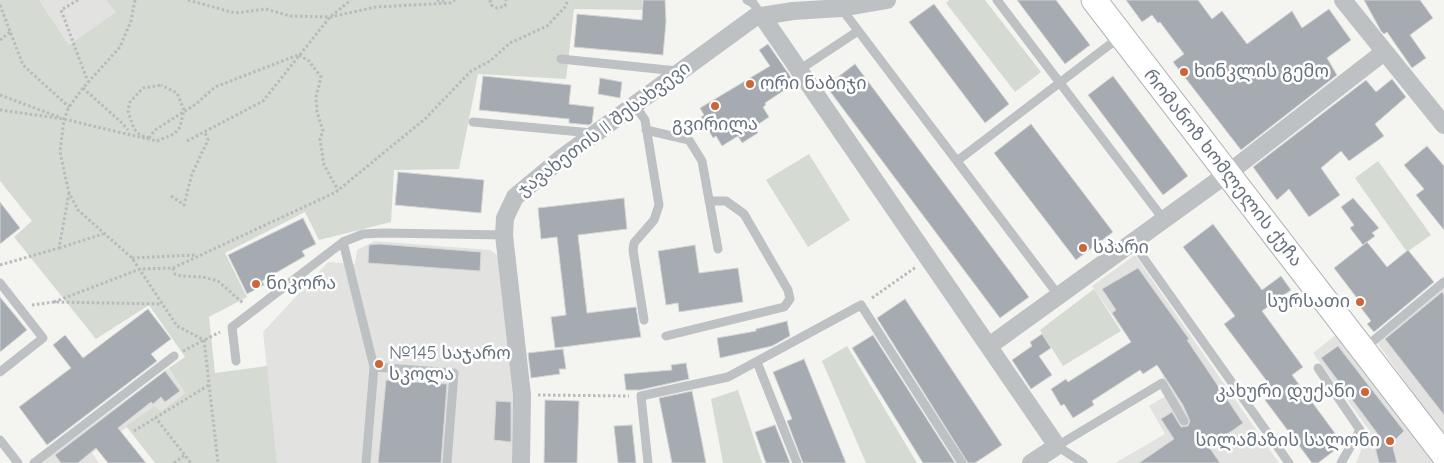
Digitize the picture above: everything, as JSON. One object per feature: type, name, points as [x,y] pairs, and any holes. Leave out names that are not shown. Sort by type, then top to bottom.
[{"type":"street","name":"ჯავახეთის II შესახვევი","points":[[521,463],[522,395],[504,235],[505,218],[515,197],[596,134],[748,22],[762,16],[793,11],[841,8],[887,0]]},
{"type":"street","name":"რომანოზ ხომლელის ქუჩა","points":[[1094,0],[1444,455]]},
{"type":"street","points":[[1343,0],[1444,125]]},
{"type":"street","points":[[762,16],[1057,446],[1031,463]]},
{"type":"street","points":[[989,346],[1227,174],[1384,52]]},
{"type":"lane","points":[[747,0],[753,3],[762,16]]},
{"type":"lane","points":[[997,0],[1164,220]]},
{"type":"lane","points":[[841,8],[1059,296]]},
{"type":"lane","points":[[799,70],[858,31]]},
{"type":"lane","points":[[957,160],[1121,36]]},
{"type":"lane","points":[[561,59],[680,71]]},
{"type":"lane","points":[[635,105],[643,114],[658,205],[654,220],[634,243],[633,250],[644,320]]},
{"type":"lane","points":[[473,122],[596,134]]},
{"type":"lane","points":[[646,130],[689,140],[702,161],[718,249]]},
{"type":"lane","points":[[666,336],[784,307],[790,299],[788,290],[744,214],[726,201],[709,202]]},
{"type":"lane","points":[[236,362],[232,327],[343,242],[362,234],[384,233],[504,235]]},
{"type":"lane","points":[[343,242],[374,367],[366,463]]},
{"type":"lane","points":[[1133,243],[1289,463]]},
{"type":"lane","points":[[1366,353],[1373,341],[1444,282]]},
{"type":"lane","points":[[0,283],[43,338],[0,372]]},
{"type":"lane","points":[[648,463],[641,396],[728,377],[861,305],[962,463]]},
{"type":"lane","points":[[34,463],[174,356]]},
{"type":"lane","points":[[757,362],[796,463]]},
{"type":"lane","points":[[374,367],[454,373],[447,463]]},
{"type":"lane","points":[[1318,368],[1360,430],[1341,463]]},
{"type":"lane","points":[[1084,463],[1073,460],[1057,446],[1162,383],[1184,420]]},
{"type":"lane","points":[[0,440],[18,463]]},
{"type":"path","points":[[78,0],[61,10],[88,82]]},
{"type":"path","points":[[135,0],[132,21],[120,47],[82,88],[69,107],[64,119],[60,152],[69,193],[78,210],[132,258],[177,326],[204,340]]},
{"type":"path","points":[[188,0],[234,13],[266,9],[290,16],[330,17],[376,7],[450,3],[455,0]]},
{"type":"path","points":[[187,141],[263,101],[330,17],[351,0]]},
{"type":"path","points":[[437,0],[450,3]]},
{"type":"path","points":[[490,0],[492,5],[498,8],[505,6],[506,0]]},
{"type":"path","points":[[54,302],[140,269],[172,268],[338,190],[426,118],[471,71],[490,61],[510,43],[547,26],[565,7],[568,0]]},
{"type":"path","points":[[0,5],[23,65],[69,107]]},
{"type":"path","points":[[0,40],[10,32]]},
{"type":"path","points":[[299,55],[309,61],[321,76],[316,97],[317,112],[323,131],[320,139],[324,165],[338,190]]},
{"type":"path","points":[[0,110],[64,119],[157,141],[174,134],[180,127],[184,110],[177,94],[161,85],[143,88],[130,102],[128,111],[134,129],[140,136],[149,136],[155,130],[196,104],[215,87],[299,55]]},
{"type":"path","points":[[82,88],[128,130]]},
{"type":"path","points":[[0,95],[64,119]]},
{"type":"path","points":[[171,196],[184,204],[192,174],[208,140],[205,133]]},
{"type":"path","points":[[59,248],[69,193]]},
{"type":"path","points":[[0,265],[103,234]]},
{"type":"path","points":[[132,258],[198,255]]},
{"type":"path","points":[[861,305],[928,259]]},
{"type":"path","points":[[172,268],[175,274],[181,276],[203,277],[218,282],[252,312]]},
{"type":"path","points":[[19,307],[54,302],[162,304]]},
{"type":"path","points":[[174,356],[232,327]]},
{"type":"path","points":[[204,340],[218,463]]},
{"type":"path","points":[[134,431],[209,385]]},
{"type":"path","points":[[522,395],[641,396]]},
{"type":"path","points":[[155,417],[191,463]]},
{"type":"path","points":[[174,463],[185,455]]},
{"type":"shaded area","points":[[0,0],[39,0],[69,45],[116,12],[106,0],[642,0],[643,10],[574,9],[566,79],[478,74],[459,169],[394,170],[391,222],[319,240],[305,212],[225,253],[247,297],[209,317],[215,373],[267,366],[277,463],[155,463],[126,426],[155,406],[161,411],[185,393],[169,368],[185,357],[149,305],[96,339],[14,237],[32,221],[0,181]]},
{"type":"shaded area","points":[[39,0],[106,0],[117,12],[69,45]]},
{"type":"shaded area","points":[[949,0],[985,0],[1041,72],[1015,92],[946,3]]},
{"type":"shaded area","points":[[809,154],[850,220],[808,247],[766,180]]},
{"type":"shaded area","points":[[1378,161],[1431,235],[1407,252],[1355,178]]},
{"type":"shaded area","name":"№145 საჯარო სკოლა","points":[[375,241],[491,250],[499,257],[504,269],[513,395],[512,463],[277,463],[263,332],[328,262],[355,264],[357,250]]},
{"type":"shaded area","points":[[1135,255],[1279,463],[1115,463],[1165,434],[1149,406],[1172,392],[1162,376],[1179,364],[1147,316],[1123,331],[1092,286]]},
{"type":"shaded area","points":[[1444,278],[1444,436],[1373,337]]},
{"type":"shaded area","points":[[1094,289],[1121,331],[1063,366],[1040,330]]},
{"type":"shaded area","points":[[1337,334],[1434,463],[1356,463],[1369,430],[1313,353]]},
{"type":"shaded area","points":[[847,346],[917,463],[866,463],[822,361]]},
{"type":"shaded area","points":[[169,368],[185,393],[161,411],[155,406],[92,453],[99,463],[41,463]]},
{"type":"shaded area","points":[[738,390],[762,463],[723,463],[711,399]]},
{"type":"building","points":[[643,0],[665,0],[666,22],[663,55],[574,47],[577,14],[642,20]]},
{"type":"building","points":[[1017,0],[1056,0],[1090,45],[1065,64]]},
{"type":"building","points":[[1126,0],[1198,0],[1212,19],[1222,11],[1247,44],[1292,11],[1302,28],[1329,9],[1351,40],[1327,58],[1337,75],[1241,150],[1173,62],[1184,54],[1160,22],[1158,23],[1152,15],[1142,22]]},
{"type":"building","points":[[1364,0],[1420,0],[1433,18],[1410,35],[1426,58],[1412,68],[1387,32],[1384,34],[1381,31]]},
{"type":"building","points":[[934,4],[1009,104],[985,123],[909,22]]},
{"type":"building","points":[[768,44],[795,83],[765,103],[766,105],[763,107],[769,117],[754,127],[758,133],[742,143],[738,136],[722,146],[716,136],[713,138],[701,117],[704,115],[700,108],[770,66],[759,50]]},
{"type":"building","points":[[855,64],[1029,297],[1000,318],[826,86]]},
{"type":"building","points":[[483,76],[571,85],[569,104],[594,107],[592,123],[589,125],[569,123],[569,119],[479,110]]},
{"type":"building","points":[[1113,76],[1188,176],[1163,195],[1088,95]]},
{"type":"building","points":[[600,78],[622,82],[620,98],[598,94]]},
{"type":"building","points":[[1392,79],[1406,97],[1375,124],[1384,136],[1349,161],[1341,151],[1321,168],[1340,195],[1309,217],[1289,189],[1277,200],[1253,167],[1366,80],[1376,92]]},
{"type":"building","points":[[1031,124],[1113,232],[1076,260],[994,153]]},
{"type":"building","points":[[1427,146],[1444,166],[1444,230],[1416,195],[1424,189],[1404,165]]},
{"type":"building","points":[[398,172],[484,180],[481,213],[395,205]]},
{"type":"building","points":[[624,198],[627,229],[578,235],[587,313],[636,307],[641,337],[555,348],[551,317],[566,315],[557,237],[541,239],[538,208]]},
{"type":"building","points":[[1353,198],[1379,228],[1372,233],[1375,236],[1363,245],[1350,228],[1354,225],[1341,207]]},
{"type":"building","points":[[0,202],[20,228],[0,244]]},
{"type":"building","points":[[303,218],[316,244],[302,251],[305,256],[262,281],[264,285],[247,294],[228,255]]},
{"type":"building","points":[[1213,224],[1262,290],[1281,276],[1291,290],[1262,311],[1303,367],[1292,375],[1343,444],[1318,463],[1312,463],[1265,400],[1275,392],[1224,324],[1235,316],[1183,247]]},
{"type":"building","points":[[1367,242],[1387,267],[1408,250],[1434,282],[1374,332],[1367,324],[1371,321],[1358,304],[1360,302],[1334,268]]},
{"type":"building","points":[[379,244],[481,252],[480,271],[368,263],[369,245]]},
{"type":"building","points":[[695,245],[699,273],[738,268],[743,302],[679,312],[678,303],[666,305],[658,251]]},
{"type":"building","points":[[1138,268],[1189,339],[1187,340],[1243,423],[1209,447],[1220,463],[1139,463],[1174,439],[1161,419],[1172,412],[1181,427],[1188,426],[1190,421],[1183,405],[1157,365],[1143,374],[1140,370],[1092,401],[1094,405],[1073,418],[1064,404],[1061,406],[1051,389],[1066,379],[1068,382],[1131,342],[1112,313],[1116,310],[1102,289]]},
{"type":"building","points":[[1442,292],[1444,295],[1444,415],[1385,339]]},
{"type":"building","points":[[0,297],[27,330],[0,352]]},
{"type":"building","points":[[905,299],[1002,445],[975,463],[968,463],[877,318]]},
{"type":"building","points":[[148,309],[171,339],[151,354],[157,361],[47,445],[19,407],[71,368],[53,345],[65,335],[83,358]]},
{"type":"building","points":[[787,321],[790,336],[772,346],[720,358],[717,338],[756,331],[756,329]]},
{"type":"building","points":[[1042,334],[1051,348],[1039,356],[1052,375],[1031,389],[1012,360],[1032,346],[1030,342]]},
{"type":"building","points":[[873,335],[955,463],[923,463],[852,348]]},
{"type":"building","points":[[1338,346],[1404,431],[1394,441],[1393,448],[1397,463],[1379,463],[1376,451],[1377,433],[1321,358]]},
{"type":"building","points":[[563,349],[566,369],[559,369],[560,374],[531,378],[528,353]]},
{"type":"building","points":[[804,359],[846,463],[803,463],[787,421],[792,419],[773,372]]},
{"type":"building","points":[[686,363],[689,379],[640,390],[626,390],[624,374],[672,370],[671,365]]},
{"type":"building","points":[[165,371],[180,391],[165,402],[161,397],[153,404],[151,402],[118,428],[146,463],[108,463],[96,448],[78,463],[61,463],[55,455]]},
{"type":"building","points":[[386,380],[447,384],[441,463],[378,463]]},
{"type":"building","points":[[692,391],[706,463],[672,463],[659,398]]},
{"type":"building","points":[[545,400],[579,401],[577,463],[544,463]]},
{"type":"building","points":[[496,401],[511,402],[511,442],[494,440]]},
{"type":"building","points":[[632,425],[636,463],[618,463],[614,426]]},
{"type":"building","points":[[775,425],[790,463],[766,463],[755,432]]},
{"type":"place","name":"ხინკლის გემო","points":[[1184,72]]},
{"type":"place","name":"ორი ნაბიჯი","points":[[750,84]]},
{"type":"place","name":"გვირილა","points":[[715,106]]},
{"type":"place","name":"სპარი","points":[[1083,248]]},
{"type":"place","name":"ნიკორა","points":[[256,284]]},
{"type":"place","name":"სურსათი","points":[[1360,302]]},
{"type":"place","name":"№145 საჯარო სკოლა","points":[[379,364]]},
{"type":"place","name":"კახური დუქანი","points":[[1365,392]]},
{"type":"place","name":"სილამაზის სალონი","points":[[1390,441]]}]
